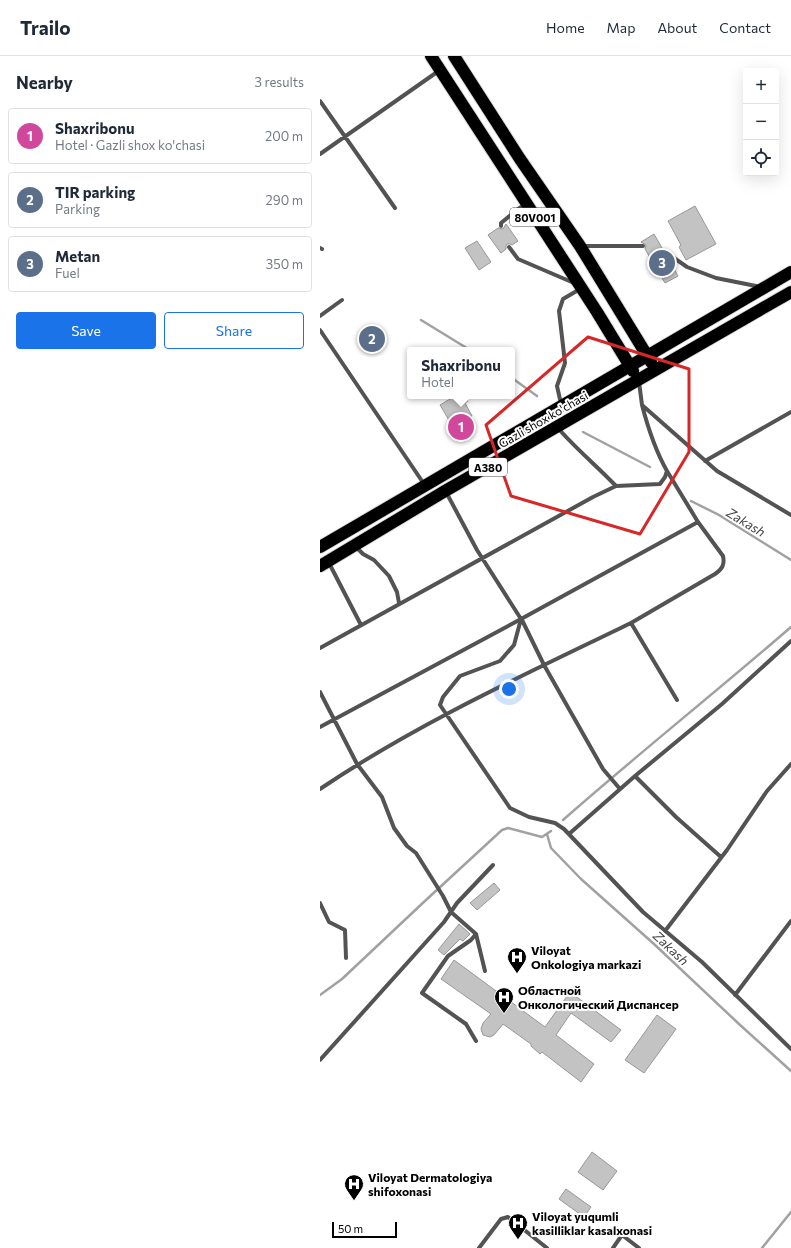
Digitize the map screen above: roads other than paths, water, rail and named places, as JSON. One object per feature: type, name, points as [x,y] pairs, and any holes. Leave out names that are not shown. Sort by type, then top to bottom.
[{"type":"highway","name":"80V001","points":[[431,56],[639,380]]},
{"type":"highway","name":"80V001","points":[[454,56],[520,159],[580,246],[656,370]]},
{"type":"highway","points":[[505,170],[520,159]]},
{"type":"highway","name":"A380","points":[[630,366],[791,272]]},
{"type":"highway","name":"A380","points":[[656,370],[791,292]]},
{"type":"highway","name":"Gazli shox ko'chasi","points":[[320,547],[630,366]]},
{"type":"highway","name":"Gazli shox ko'chasi","points":[[324,564],[445,491],[656,370]]},
{"type":"lane","points":[[320,154],[440,70]]},
{"type":"lane","points":[[320,101],[395,208]]},
{"type":"lane","points":[[501,226],[501,223],[518,209],[527,204]]},
{"type":"lane","points":[[580,246],[643,246]]},
{"type":"lane","points":[[509,247],[518,259],[580,287]]},
{"type":"lane","points":[[664,251],[687,267],[716,278],[763,288]]},
{"type":"lane","points":[[561,406],[557,386],[564,363],[559,311],[563,299],[580,287]]},
{"type":"lane","points":[[320,316],[342,300]]},
{"type":"lane","points":[[320,330],[425,485]]},
{"type":"lane","points":[[320,789],[357,764],[445,714],[632,623],[721,570],[724,563],[723,556],[698,522],[657,452],[647,427],[642,406],[639,380]]},
{"type":"lane","points":[[642,406],[717,471],[791,516]]},
{"type":"lane","points":[[705,461],[791,412]]},
{"type":"lane","points":[[557,427],[570,442],[599,468],[616,486]]},
{"type":"lane","points":[[320,648],[593,497],[616,486],[660,484],[667,471]]},
{"type":"lane","points":[[445,491],[482,559],[521,619],[544,665],[603,769],[620,789]]},
{"type":"lane","points":[[320,727],[698,522]]},
{"type":"lane","points":[[354,546],[374,560],[389,576],[397,592],[399,603]]},
{"type":"lane","points":[[324,564],[361,625]]},
{"type":"lane","points":[[521,619],[514,645],[500,661],[460,676],[443,697],[440,706],[445,714],[510,808],[529,817],[555,824],[569,834],[643,912],[702,962],[791,1048]]},
{"type":"lane","points":[[632,623],[677,700]]},
{"type":"lane","points":[[569,834],[635,776],[722,704],[791,641]]},
{"type":"lane","points":[[320,692],[357,764],[382,797],[394,828],[407,846],[416,853],[443,896],[451,912],[476,934],[485,971]]},
{"type":"lane","points":[[665,931],[721,857],[767,791],[791,764]]},
{"type":"lane","points":[[635,776],[676,817],[721,857]]},
{"type":"lane","points":[[320,1059],[439,928],[457,903],[493,865]]},
{"type":"lane","points":[[320,903],[329,922],[345,930],[346,958]]},
{"type":"lane","points":[[735,995],[791,921]]},
{"type":"lane","points":[[476,934],[471,940],[448,956],[422,993],[466,1024],[476,1041]]},
{"type":"lane","points":[[479,1248],[501,1218],[508,1217],[547,1248]]},
{"type":"lane","points":[[613,1248],[622,1235],[639,1248]]},
{"type":"waterway","name":"Zakash","points":[[421,320],[465,347]]},
{"type":"waterway","name":"Zakash","points":[[515,380],[537,396]]},
{"type":"waterway","name":"Zakash","points":[[583,432],[650,467]]},
{"type":"waterway","name":"Zakash","points":[[691,501],[719,515],[791,560]]},
{"type":"waterway","name":"Zakash","points":[[563,820],[791,627]]},
{"type":"waterway","name":"Zakash","points":[[320,995],[342,979],[502,830],[508,828],[542,837],[551,831]]},
{"type":"waterway","name":"Zakash","points":[[547,834],[551,848],[581,879],[654,944],[791,1071]]},
{"type":"waterway","name":"Zakash","points":[[762,1248],[791,1212]]},
{"type":"place","name":"Metan","points":[[662,263]]},
{"type":"place","name":"TIR parking","points":[[372,339]]},
{"type":"place","name":"Shaxribonu","points":[[461,427]]},
{"type":"place","name":"Viloyat Onkologiya markazi","points":[[517,974]]},
{"type":"place","name":"Областной Онкологический Диспансер","points":[[504,1014]]},
{"type":"place","name":"Viloyat Dermatologiya shifoxonasi","points":[[354,1201]]},
{"type":"place","name":"Viloyat yuqumli kasilliklar kasalxonasi","points":[[518,1240]]}]
